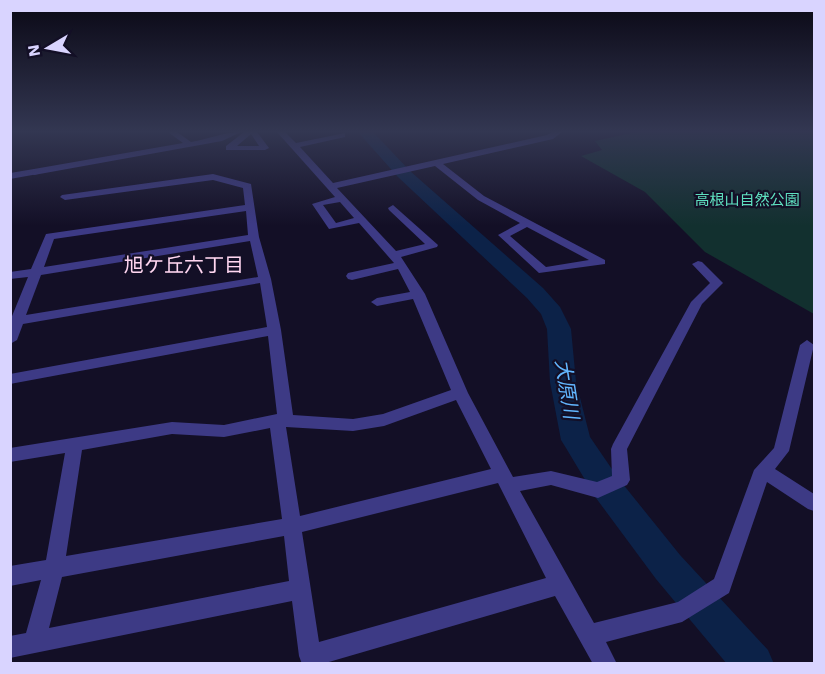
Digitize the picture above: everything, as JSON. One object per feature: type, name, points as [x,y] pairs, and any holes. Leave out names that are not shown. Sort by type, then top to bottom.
[{"type":"street","points":[[10,176],[83,163]]},
{"type":"street","points":[[311,163],[398,260],[419,294],[460,393],[560,584],[606,663]]},
{"type":"street","points":[[332,186],[435,163]]},
{"type":"street","points":[[438,163],[481,198],[601,262],[543,271],[503,235],[527,223]]},
{"type":"street","points":[[65,197],[213,177],[248,186],[254,237],[265,279],[274,330],[292,526],[310,656],[560,584]]},
{"type":"street","points":[[342,198],[317,204],[333,227],[362,219]]},
{"type":"street","points":[[10,339],[50,236],[251,207]]},
{"type":"street","points":[[352,276],[433,245],[393,208]]},
{"type":"street","points":[[10,276],[254,237]]},
{"type":"street","points":[[10,576],[292,526],[506,480],[550,478],[598,490],[621,480],[618,448],[697,302],[717,283],[698,264]]},
{"type":"street","points":[[17,321],[265,279]]},
{"type":"street","points":[[377,302],[419,294]]},
{"type":"street","points":[[10,380],[274,330]]},
{"type":"street","points":[[590,635],[682,611],[722,586],[763,470],[781,451],[807,345]]},
{"type":"street","points":[[10,455],[172,428],[224,431],[282,421],[363,423],[384,420],[460,393]]},
{"type":"street","points":[[34,643],[54,568],[75,444]]},
{"type":"street","points":[[763,470],[814,503]]},
{"type":"street","points":[[10,647],[300,589]]},
{"type":"green space","name":"高根山自然公園","points":[[594,163],[814,163],[814,314],[705,252],[645,192]]},
{"type":"waterway","name":"大原川","points":[[394,163],[535,293],[552,312],[559,329],[563,382],[576,440],[607,488],[668,567],[754,664]]},
{"type":"district","name":"旭ケ丘六丁目","points":[[184,265]]}]
